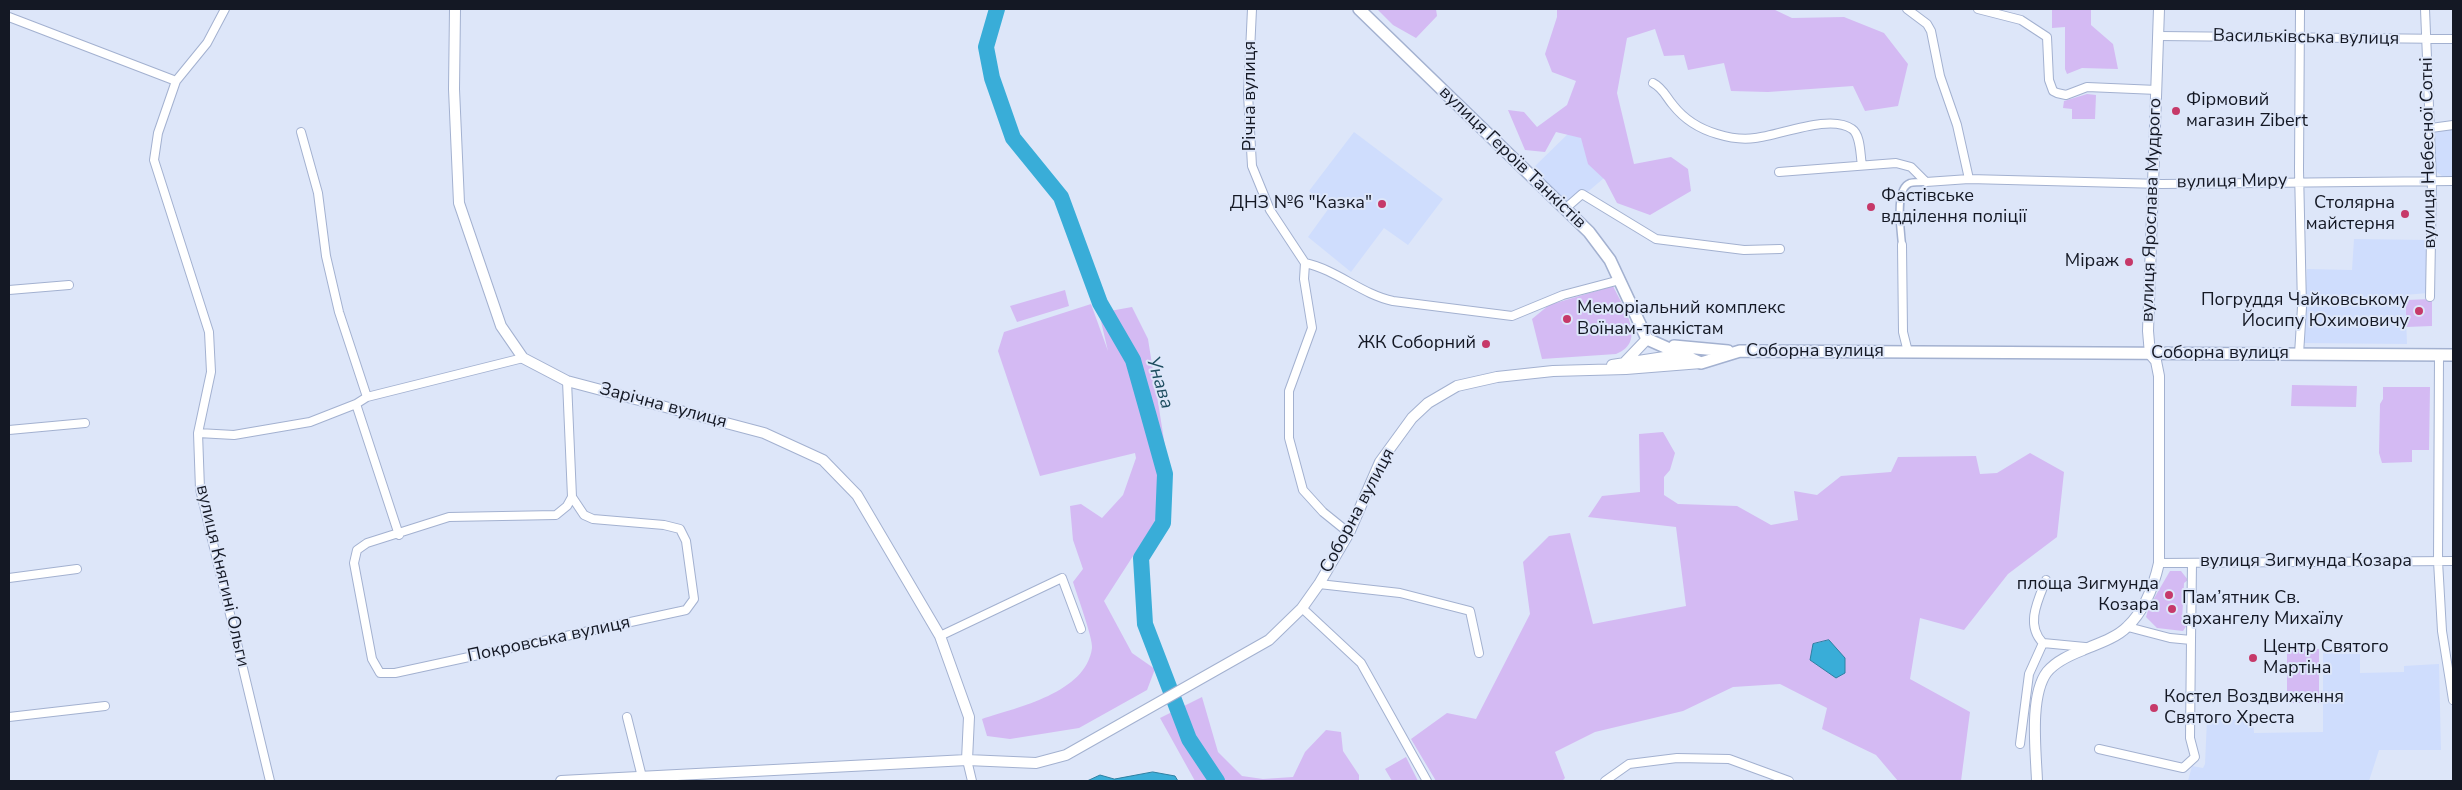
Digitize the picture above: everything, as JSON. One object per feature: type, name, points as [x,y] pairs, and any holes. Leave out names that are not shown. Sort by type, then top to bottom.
[{"type":"main road","name":"вулиця Героїв Танкістів","points":[[1359,9],[1589,232],[1610,260],[1642,324],[1647,339],[1701,363]]},
{"type":"main road","name":"вулиця Героїв Танкістів","points":[[1642,324],[1678,352],[1740,352]]},
{"type":"main road","name":"Соборна вулиця","points":[[1701,363],[1740,352],[2453,355]]},
{"type":"street","name":"вулиця Княгині Ольги","points":[[225,9],[206,43],[176,81],[158,133],[154,160],[209,332],[211,372],[198,433],[200,489],[270,781]]},
{"type":"street","name":"Зарічна вулиця","points":[[455,9],[454,89],[459,203],[501,326],[523,358],[567,381],[764,433],[823,460],[857,495],[940,636],[969,718],[967,760]]},
{"type":"street","name":"Річна вулиця","points":[[1252,9],[1248,94],[1252,166],[1270,210],[1305,263]]},
{"type":"street","points":[[1907,9],[1927,24],[1931,31],[1940,76],[1957,125],[1969,179]]},
{"type":"street","points":[[1978,9],[2021,20],[2047,37],[2049,80],[2053,91],[2057,93],[2066,95],[2087,87],[2156,90]]},
{"type":"street","name":"вулиця Ярослава Мудрого","points":[[2128,627],[2150,591],[2159,563],[2159,376],[2156,361],[2150,354],[2148,323],[2160,9]]},
{"type":"street","points":[[2299,354],[2302,307],[2299,181],[2300,9]]},
{"type":"street","name":"вулиця Небесної Сотні","points":[[2425,9],[2432,181],[2430,298]]},
{"type":"street","points":[[9,17],[176,81]]},
{"type":"street","name":"Васильківська вулиця","points":[[2159,36],[2453,40]]},
{"type":"street","points":[[1653,83],[1660,86],[1682,115],[1698,126],[1734,139],[1756,138],[1817,124],[1842,126],[1852,129],[1857,134],[1862,165]]},
{"type":"street","points":[[2431,128],[2453,124]]},
{"type":"street","points":[[301,132],[318,194],[326,256],[339,312],[367,397]]},
{"type":"street","points":[[1779,172],[1862,165],[1904,164],[1918,172],[1926,182]]},
{"type":"street","name":"вулиця Миру","points":[[1926,182],[1969,179],[2152,183],[2453,181]]},
{"type":"street","points":[[1908,352],[1903,332],[1900,198],[1903,189],[1909,183],[1926,182]]},
{"type":"street","points":[[1566,208],[1582,194],[1656,239],[1744,250],[1780,250]]},
{"type":"street","points":[[1349,533],[1323,512],[1303,490],[1289,438],[1289,391],[1312,328],[1304,279],[1305,263],[1330,270],[1375,297],[1512,316],[1563,295],[1620,280]]},
{"type":"street","points":[[9,290],[69,285]]},
{"type":"street","points":[[1625,362],[1647,339]]},
{"type":"street","points":[[1594,370],[1678,352]]},
{"type":"street","points":[[1605,370],[1672,363],[1678,352]]},
{"type":"street","points":[[2438,355],[2438,561],[2442,631],[2453,700]]},
{"type":"street","points":[[198,433],[234,435],[300,423],[356,404],[367,397],[523,358]]},
{"type":"street","name":"Соборна вулиця","points":[[967,760],[1036,763],[1066,755],[1198,682],[1269,640],[1302,608],[1319,584],[1349,533],[1380,462],[1412,418],[1428,403],[1457,386],[1497,377],[1552,371],[1605,370],[1701,363]]},
{"type":"street","points":[[567,381],[572,496]]},
{"type":"street","points":[[356,404],[399,534]]},
{"type":"street","points":[[9,430],[84,423]]},
{"type":"street","name":"Покровська вулиця","points":[[572,496],[584,514],[593,519],[664,524],[680,529],[686,541],[694,599],[686,610],[395,673],[380,673],[372,659],[354,563],[357,550],[367,543],[399,534],[450,517],[556,515],[567,506],[572,496]]},
{"type":"street","name":"вулиця Зигмунда Козара","points":[[2159,563],[2253,560],[2453,561]]},
{"type":"street","points":[[2100,749],[2183,768],[2195,757],[2190,738],[2192,563]]},
{"type":"street","points":[[9,578],[77,569]]},
{"type":"street","points":[[940,636],[1062,578],[1081,629]]},
{"type":"street","points":[[2020,744],[2029,674],[2043,643],[2034,623],[2034,615],[2046,580]]},
{"type":"street","name":"Соборна вулиця","points":[[1319,584],[1400,592],[1470,611],[1479,653]]},
{"type":"street","points":[[1302,608],[1361,664],[1427,781]]},
{"type":"street","points":[[2036,781],[2036,710],[2042,681],[2056,664],[2128,627],[2161,636],[2191,640]]},
{"type":"street","points":[[2043,643],[2090,647]]},
{"type":"street","points":[[9,717],[105,706]]},
{"type":"street","points":[[627,717],[642,777]]},
{"type":"street","points":[[1604,781],[1629,764],[1677,758],[1729,759],[1789,781]]},
{"type":"street","points":[[561,781],[613,780],[967,760],[972,781]]},
{"type":"shaded area","points":[[1377,9],[1436,9],[1437,16],[1416,38],[1393,25]]},
{"type":"shaded area","points":[[1557,9],[1773,9],[1792,18],[1844,17],[1884,33],[1908,64],[1898,106],[1865,111],[1853,86],[1768,92],[1731,91],[1724,63],[1688,70],[1684,55],[1664,56],[1655,29],[1627,38],[1617,93],[1634,164],[1671,157],[1688,169],[1691,191],[1650,215],[1617,203],[1605,180],[1588,164],[1581,138],[1556,132],[1545,152],[1525,150],[1508,110],[1524,112],[1537,127],[1567,105],[1576,81],[1552,72],[1545,54],[1557,17]]},
{"type":"shaded area","points":[[2052,9],[2091,9],[2091,25],[2113,44],[2118,69],[2082,68],[2067,74],[2065,69],[2065,27],[2052,28]]},
{"type":"shaded area","points":[[2087,94],[2096,95],[2095,119],[2072,119],[2072,109],[2063,108],[2064,101]]},
{"type":"shaded area","points":[[1575,127],[1611,172],[1570,207],[1532,169]]},
{"type":"shaded area","points":[[2453,127],[2453,176],[2442,176],[2436,171],[2435,129]]},
{"type":"shaded area","name":"ДНЗ №6 \"Казка\"","points":[[1354,132],[1443,199],[1408,245],[1384,228],[1351,272],[1308,237],[1329,208],[1309,191]]},
{"type":"shaded area","points":[[2354,239],[2428,240],[2428,293],[2405,295],[2407,344],[2304,343],[2307,269],[2352,270]]},
{"type":"shaded area","points":[[1613,286],[1627,314],[1632,333],[1630,341],[1625,348],[1616,354],[1542,359],[1532,319],[1549,305]]},
{"type":"shaded area","points":[[1065,290],[1069,306],[1017,322],[1010,306]]},
{"type":"shaded area","points":[[2432,299],[2432,326],[2406,327],[2406,300]]},
{"type":"shaded area","points":[[1091,304],[1108,351],[1099,313],[1132,307],[1148,339],[1167,459],[1155,522],[1104,601],[1132,653],[1155,669],[1147,690],[1079,728],[1010,739],[987,736],[982,719],[1031,703],[1064,687],[1077,676],[1087,663],[1092,648],[1073,582],[1083,569],[1073,540],[1070,506],[1081,504],[1102,518],[1123,495],[1136,458],[1135,453],[1040,476],[998,351],[1004,332]]},
{"type":"shaded area","points":[[2292,385],[2357,386],[2356,407],[2291,406]]},
{"type":"shaded area","points":[[2383,387],[2430,387],[2429,450],[2412,450],[2412,462],[2382,463],[2379,453],[2380,404],[2383,399]]},
{"type":"shaded area","points":[[1663,432],[1675,453],[1670,470],[1664,477],[1664,495],[1678,504],[1737,506],[1771,525],[1798,520],[1794,491],[1817,495],[1841,476],[1891,472],[1898,457],[1976,456],[1980,474],[1997,473],[2030,453],[2064,472],[2057,537],[2008,574],[1964,630],[1920,618],[1910,679],[1970,712],[1961,781],[1898,781],[1876,755],[1822,729],[1827,708],[1780,684],[1733,687],[1683,711],[1595,732],[1555,752],[1565,778],[1562,781],[1436,781],[1411,739],[1447,713],[1476,719],[1530,614],[1523,562],[1549,536],[1570,533],[1593,624],[1686,606],[1676,527],[1588,517],[1602,496],[1640,492],[1639,434]]},
{"type":"shaded area","name":"площа Зигмунда Козара","points":[[2170,571],[2181,571],[2188,580],[2184,583],[2182,621],[2187,625],[2183,631],[2157,628],[2146,617],[2149,607]]},
{"type":"shaded area","points":[[2323,646],[2341,650],[2341,654],[2360,654],[2360,673],[2404,672],[2404,666],[2439,664],[2441,750],[2379,750],[2369,781],[2188,781],[2192,766],[2203,768],[2205,764],[2207,719],[2253,720],[2254,733],[2323,732]]},
{"type":"shaded area","points":[[2287,649],[2319,649],[2319,703],[2287,703]]},
{"type":"shaded area","points":[[1202,697],[1218,752],[1242,776],[1263,779],[1293,777],[1305,752],[1326,730],[1341,732],[1343,751],[1359,775],[1359,781],[1195,781],[1160,718]]},
{"type":"shaded area","points":[[1406,757],[1418,781],[1392,781],[1385,769]]},
{"type":"water","points":[[1829,640],[1845,658],[1845,673],[1836,678],[1810,660],[1813,644]]},
{"type":"water","points":[[1153,772],[1175,776],[1178,781],[1087,781],[1100,775],[1114,779]]},
{"type":"waterway","name":"Унава","points":[[997,9],[986,47],[992,78],[1013,138],[1061,197],[1100,303],[1133,360],[1165,474],[1163,523],[1141,558],[1145,624],[1189,739],[1217,781]]},
{"type":"place","name":"Фірмовий магазин Zibert","points":[[2176,111]]},
{"type":"place","name":"ДНЗ №6 \"Казка\"","points":[[1382,204]]},
{"type":"place","name":"Фастівське вдділення поліції","points":[[1871,207]]},
{"type":"place","name":"Столярна майстерня","points":[[2405,214]]},
{"type":"place","name":"Міраж","points":[[2129,262]]},
{"type":"place","name":"Погруддя Чайковському Йосипу Юхимовичу","points":[[2419,311]]},
{"type":"place","name":"Меморіальний комплекс Воїнам-танкістам","points":[[1567,319]]},
{"type":"place","name":"ЖК Соборний","points":[[1486,344]]},
{"type":"place","name":"площа Зигмунда Козара","points":[[2169,595]]},
{"type":"place","name":"Пам’ятник Св. архангелу Михаїлу","points":[[2172,609]]},
{"type":"place","name":"Центр Святого Мартіна","points":[[2253,658]]},
{"type":"place","name":"Костел Воздвиження Святого Хреста","points":[[2154,708]]}]
